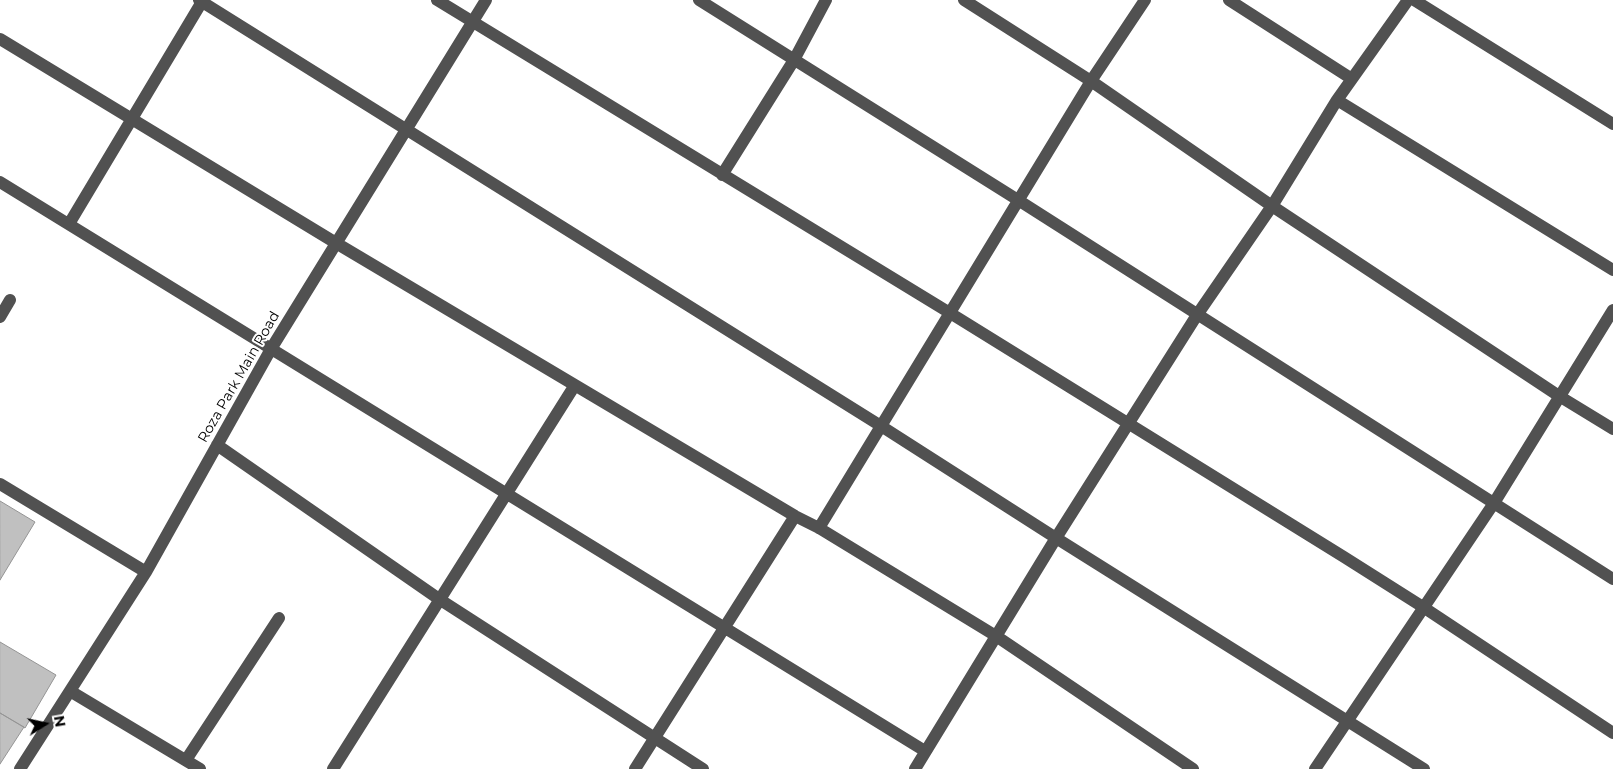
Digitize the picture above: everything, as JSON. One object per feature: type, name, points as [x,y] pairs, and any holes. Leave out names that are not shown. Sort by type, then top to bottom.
[{"type":"street","points":[[437,0],[950,313],[1424,607],[1613,733]]},
{"type":"street","name":"Roza Park Main Road","points":[[20,769],[146,572],[271,349],[486,0]]},
{"type":"street","points":[[699,0],[1018,200],[1613,579]]},
{"type":"street","points":[[722,175],[794,60],[826,0]]},
{"type":"street","points":[[964,0],[1091,81],[1272,206],[1559,396],[1613,429]]},
{"type":"street","points":[[819,528],[1091,81],[1144,0]]},
{"type":"street","points":[[1229,0],[1352,79]]},
{"type":"street","points":[[914,769],[1056,538],[1197,315],[1272,206],[1352,79],[1408,0]]},
{"type":"street","points":[[1414,0],[1613,124]]},
{"type":"street","points":[[69,224],[201,1],[881,426],[1424,769]]},
{"type":"street","points":[[0,39],[336,243],[795,516],[819,528],[996,636],[1193,769]]},
{"type":"street","points":[[1338,100],[1613,270]]},
{"type":"street","points":[[0,182],[925,751]]},
{"type":"street","points":[[0,317],[10,300]]},
{"type":"street","points":[[1315,769],[1494,503],[1613,310]]},
{"type":"street","points":[[333,769],[575,385]]},
{"type":"street","points":[[217,445],[439,599],[703,769]]},
{"type":"street","points":[[0,484],[146,572]]},
{"type":"street","points":[[635,769],[795,516]]},
{"type":"street","points":[[186,760],[279,618]]},
{"type":"street","points":[[70,691],[200,769]]},
{"type":"building","points":[[0,501],[35,522],[0,580]]},
{"type":"building","points":[[0,642],[56,675],[25,728],[0,713]]},
{"type":"building","points":[[0,713],[24,727],[0,764]]}]
